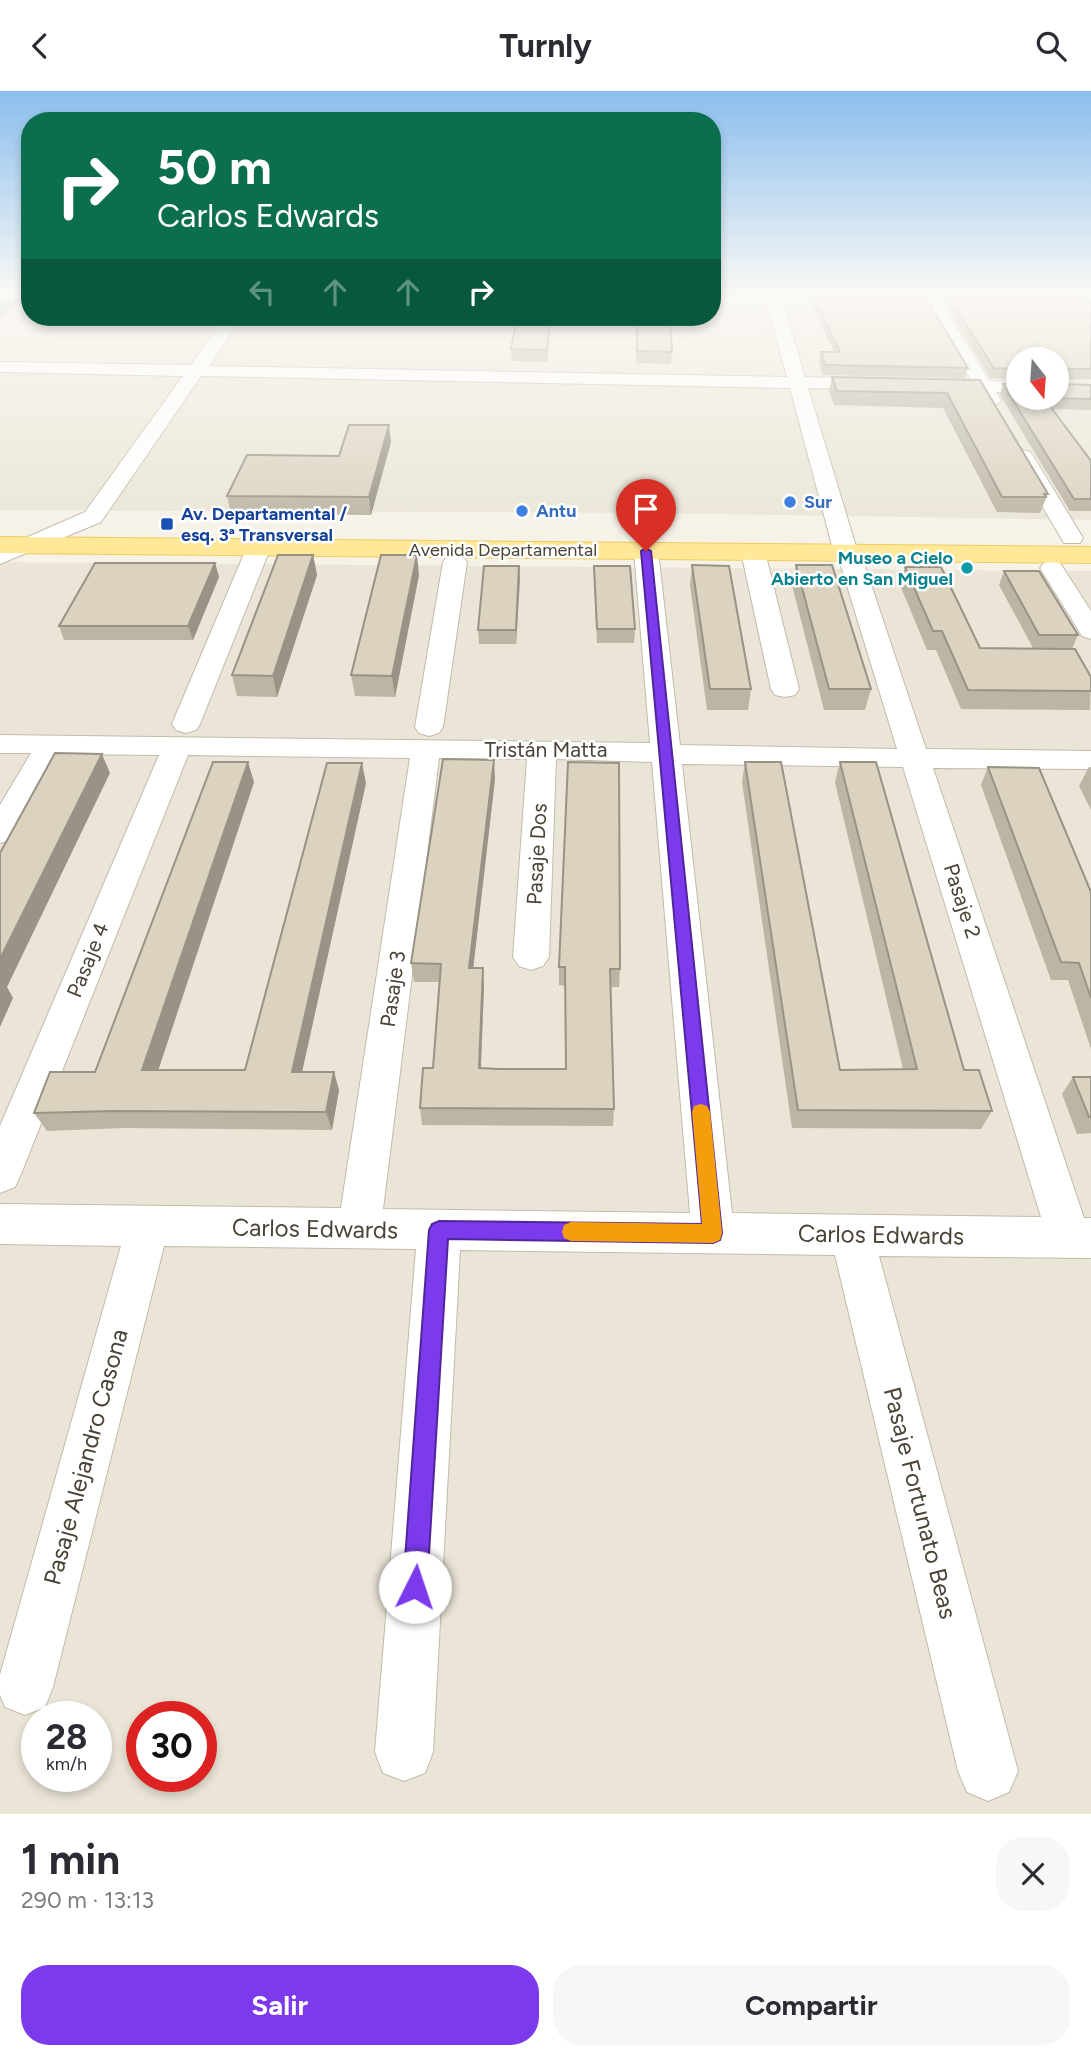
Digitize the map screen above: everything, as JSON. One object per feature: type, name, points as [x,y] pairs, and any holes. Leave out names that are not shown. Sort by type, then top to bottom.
[{"type":"main road","name":"Avenida Departamental","points":[[0,532],[63,531],[847,552]]},
{"type":"main road","name":"Avenida Departamental","points":[[0,545],[847,552],[1085,544]]},
{"type":"street","points":[[0,557],[93,517],[195,373]]},
{"type":"street","points":[[367,373],[890,384]]},
{"type":"street","name":"Pasaje 2","points":[[795,373],[847,552],[1080,1238]]},
{"type":"street","points":[[975,373],[1001,417]]},
{"type":"street","points":[[916,384],[1006,387]]},
{"type":"street","points":[[1014,440],[1085,544]]},
{"type":"street","name":"Pasaje 4","points":[[0,1174],[258,549]]},
{"type":"street","points":[[646,551],[713,1233]]},
{"type":"street","points":[[753,552],[785,689]]},
{"type":"street","name":"Pasaje 3","points":[[359,1229],[455,562]]},
{"type":"street","points":[[1052,568],[1091,631]]},
{"type":"street","name":"Tristán Matta","points":[[0,722],[181,735],[665,741],[701,756],[1091,760]]},
{"type":"street","name":"Tristán Matta","points":[[0,744],[50,745],[181,735]]},
{"type":"street","name":"Tristán Matta","points":[[428,738],[542,751],[665,741]]},
{"type":"street","points":[[0,832],[50,745]]},
{"type":"street","name":"Pasaje Dos","points":[[531,957],[542,751]]},
{"type":"street","name":"Carlos Edwards","points":[[0,1224],[1080,1238]]},
{"type":"street","name":"Pasaje Alejandro Casona","points":[[25,1687],[148,1226]]},
{"type":"street","points":[[404,1752],[439,1230]]},
{"type":"street","name":"Pasaje Fortunato Beas","points":[[852,1234],[988,1771]]},
{"type":"shaded area","points":[[0,373],[1006,373],[1006,410],[1069,410],[1069,373],[1091,373],[1091,520],[650,513],[0,510]]},
{"type":"shaded area","points":[[0,562],[1091,571],[1091,1814],[0,1814]]},
{"type":"building","points":[[832,377],[980,380],[1048,494],[1044,494],[1046,497],[1002,497],[947,393],[837,391]]},
{"type":"building","points":[[1069,384],[1091,385],[1091,399],[1069,399]]},
{"type":"building","points":[[1019,410],[1053,410],[1091,461],[1091,499],[1074,499]]},
{"type":"building","points":[[349,425],[389,425],[369,497],[227,496],[247,455],[339,456]]},
{"type":"building","points":[[278,555],[313,555],[273,676],[232,675]]},
{"type":"building","points":[[381,555],[417,555],[392,676],[351,675]]},
{"type":"building","points":[[95,563],[215,563],[188,626],[59,626]]},
{"type":"building","points":[[692,565],[729,566],[751,689],[710,689]]},
{"type":"building","points":[[796,565],[832,565],[871,689],[829,689]]},
{"type":"building","points":[[484,566],[519,566],[516,630],[478,630]]},
{"type":"building","points":[[594,566],[630,566],[635,629],[597,629]]},
{"type":"building","points":[[905,567],[941,567],[980,648],[1075,649],[1091,677],[1091,691],[968,690],[942,631],[933,631]]},
{"type":"building","points":[[1004,571],[1039,571],[1078,635],[1039,635]]},
{"type":"building","points":[[55,753],[102,754],[0,959],[0,853]]},
{"type":"building","points":[[443,759],[494,760],[469,968],[483,968],[479,1068],[499,1069],[566,1069],[565,967],[559,967],[568,762],[619,763],[620,969],[610,969],[614,1109],[420,1108],[423,1068],[433,1068],[441,964],[411,963]]},
{"type":"building","points":[[213,762],[248,762],[142,1070],[245,1070],[327,763],[362,763],[292,1072],[334,1072],[326,1112],[34,1113],[50,1072],[95,1072]]},
{"type":"building","points":[[745,762],[781,762],[840,1070],[917,1069],[840,762],[876,762],[964,1070],[979,1070],[992,1111],[798,1110]]},
{"type":"building","points":[[988,767],[1039,768],[1091,892],[1091,998],[1079,963],[1061,962]]},
{"type":"building","points":[[1073,1077],[1091,1077],[1091,1117],[1089,1117]]},
{"type":"slow traffic","points":[[571,1232],[713,1233],[701,1112]]},
{"type":"place","name":"Sur","points":[[790,502]]},
{"type":"place","name":"Antu","points":[[522,511]]},
{"type":"place","name":"Av. Departamental / esq. 3ª Transversal","points":[[167,524]]},
{"type":"place","name":"Museo a Cielo Abierto en San Miguel","points":[[967,568]]},
{"type":"route","points":[[415,1587],[439,1230],[713,1233],[646,551]]}]
